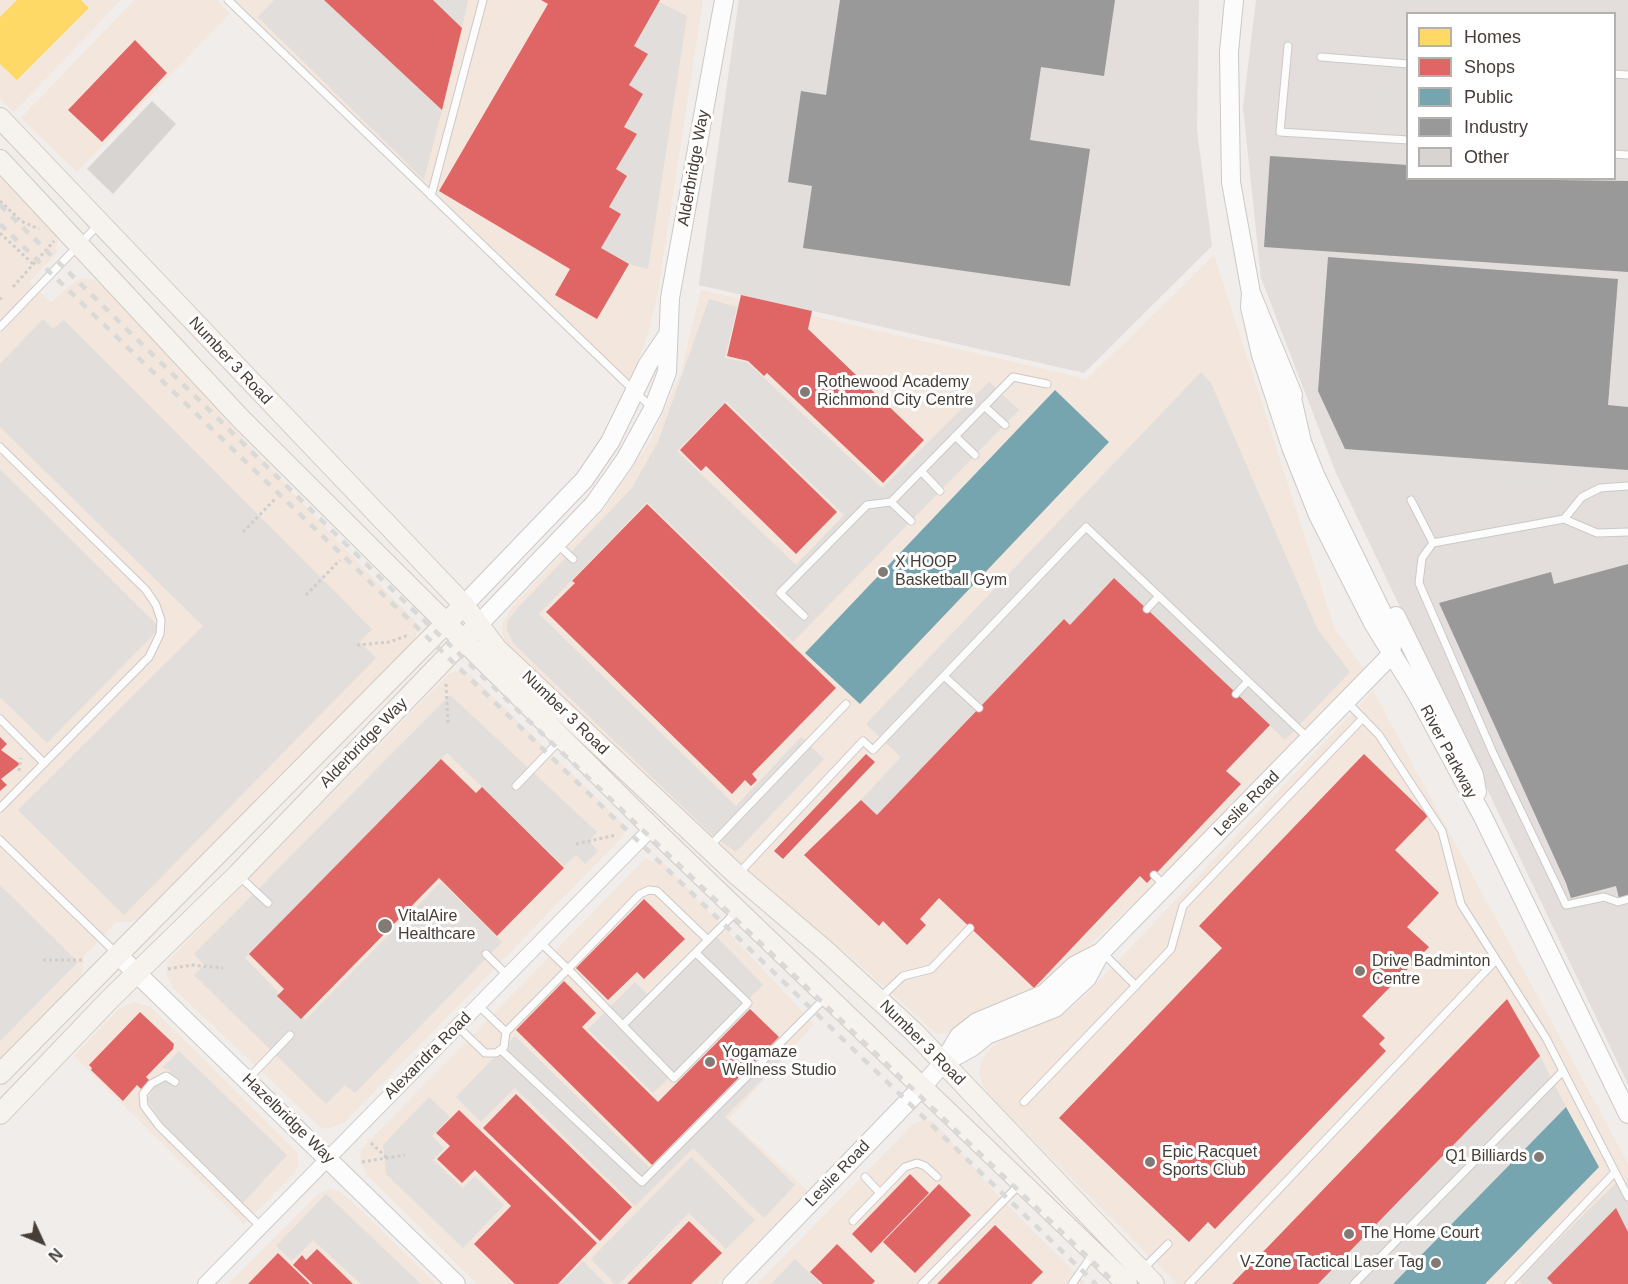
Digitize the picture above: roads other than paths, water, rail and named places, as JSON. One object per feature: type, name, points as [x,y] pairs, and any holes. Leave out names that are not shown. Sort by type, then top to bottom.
[{"type":"main road","name":"Number 3 Road","points":[[0,118],[464,605],[497,649],[737,876],[879,1000],[943,1063],[1141,1280]]},
{"type":"main road","name":"Number 3 Road","points":[[0,160],[241,419],[652,828],[1094,1252],[1141,1280]]},
{"type":"main road","name":"Alderbridge Way","points":[[0,1074],[464,605]]},
{"type":"main road","name":"Alderbridge Way","points":[[0,1114],[237,875],[479,624]]},
{"type":"street","name":"Alderbridge Way","points":[[479,624],[594,504],[625,460],[653,409],[667,372],[670,298],[724,0]]},
{"type":"street","points":[[1234,0],[1228,52],[1231,182],[1251,293]]},
{"type":"street","name":"River Parkway","points":[[1251,293],[1341,505],[1474,775],[1483,817]]},
{"type":"street","name":"River Parkway","points":[[1251,293],[1250,307],[1261,355],[1318,515],[1390,655],[1418,696],[1483,817]]},
{"type":"street","name":"Alderbridge Way","points":[[464,605],[584,480],[610,442],[648,364],[667,336]]},
{"type":"street","points":[[1289,385],[1302,442],[1316,476],[1393,635],[1390,655]]},
{"type":"street","name":"Leslie Road","points":[[732,1284],[921,1088],[943,1063],[955,1041],[977,1022],[1044,994],[1074,966],[1101,952],[1160,881],[1310,740],[1390,655]]},
{"type":"street","points":[[1483,817],[1628,1114]]},
{"type":"street","name":"Alexandra Road","points":[[205,1284],[652,828]]},
{"type":"street","name":"Hazelbridge Way","points":[[118,955],[456,1284]]},
{"type":"lane","points":[[228,0],[653,409]]},
{"type":"lane","points":[[431,196],[483,0]]},
{"type":"lane","points":[[1288,46],[1280,132],[1406,140]]},
{"type":"lane","points":[[1321,57],[1406,64]]},
{"type":"lane","points":[[0,327],[100,223]]},
{"type":"lane","points":[[804,616],[780,593],[867,505],[891,502],[1013,377],[1047,384]]},
{"type":"lane","points":[[984,406],[1005,425]]},
{"type":"lane","points":[[955,436],[975,455]]},
{"type":"lane","points":[[0,447],[146,590],[156,605],[161,620],[160,634],[149,657],[0,808]]},
{"type":"lane","points":[[921,471],[940,491]]},
{"type":"lane","points":[[1564,519],[1582,497],[1600,488],[1628,486]]},
{"type":"lane","points":[[1411,500],[1433,543]]},
{"type":"lane","points":[[891,502],[911,521]]},
{"type":"lane","points":[[1628,532],[1597,533],[1564,519],[1433,543],[1422,558],[1419,583],[1493,753],[1566,905],[1604,897],[1618,902],[1628,899]]},
{"type":"lane","points":[[737,876],[863,741],[873,750],[1086,527],[1310,740]]},
{"type":"lane","points":[[557,544],[573,559]]},
{"type":"lane","points":[[1147,609],[1159,596]]},
{"type":"lane","points":[[944,676],[979,708]]},
{"type":"lane","points":[[1236,694],[1248,681]]},
{"type":"lane","points":[[1347,702],[1379,735],[1442,831],[1461,904],[1546,1038],[1628,1197]]},
{"type":"lane","points":[[708,849],[846,704]]},
{"type":"lane","points":[[1024,1101],[1171,949],[1183,906],[1363,718]]},
{"type":"lane","points":[[0,719],[44,763]]},
{"type":"lane","points":[[516,786],[563,737]]},
{"type":"lane","points":[[0,840],[118,955]]},
{"type":"lane","points":[[237,875],[268,903]]},
{"type":"lane","points":[[458,1026],[485,1053],[496,1053],[501,1050],[506,1040],[506,1032],[640,894],[649,890],[657,891],[708,940]]},
{"type":"lane","points":[[623,1025],[738,910]]},
{"type":"lane","points":[[879,1000],[903,976],[931,969],[970,928]]},
{"type":"lane","points":[[540,942],[674,1078],[748,1003],[696,953]]},
{"type":"lane","points":[[1101,952],[1136,986]]},
{"type":"lane","points":[[486,954],[507,975]]},
{"type":"lane","points":[[1189,1284],[1496,960]]},
{"type":"lane","points":[[501,1050],[642,1182],[827,996]]},
{"type":"lane","points":[[478,1005],[506,1032]]},
{"type":"lane","points":[[247,1080],[290,1035]]},
{"type":"lane","points":[[1354,1284],[1563,1071]]},
{"type":"lane","points":[[175,1082],[166,1076],[151,1084],[143,1094],[144,1106],[159,1126],[261,1227]]},
{"type":"lane","points":[[853,1221],[905,1167],[916,1163],[925,1166],[937,1177]]},
{"type":"lane","points":[[1509,1284],[1615,1172]]},
{"type":"lane","points":[[865,1177],[880,1193]]},
{"type":"lane","points":[[922,1284],[1022,1183]]},
{"type":"lane","points":[[1141,1280],[1168,1244]]},
{"type":"lane","points":[[1072,1284],[1094,1252]]},
{"type":"railway","points":[[0,205],[405,602],[1116,1284]]},
{"type":"railway","points":[[0,224],[1096,1284]]},
{"type":"place","name":"Rothewood Academy Richmond City Centre","points":[[805,392]]},
{"type":"place","name":"X HOOP Basketball Gym","points":[[883,572]]},
{"type":"place","name":"VitalAire Healthcare","points":[[385,926]]},
{"type":"place","name":"Drive Badminton Centre","points":[[1360,971]]},
{"type":"place","name":"Yogamaze Wellness Studio","points":[[710,1062]]},
{"type":"place","name":"Q1 Billiards","points":[[1539,1157]]},
{"type":"place","name":"Epic Racquet Sports Club","points":[[1150,1162]]},
{"type":"place","name":"The Home Court","points":[[1349,1234]]},
{"type":"place","name":"V-Zone Tactical Laser Tag","points":[[1436,1263]]}]
